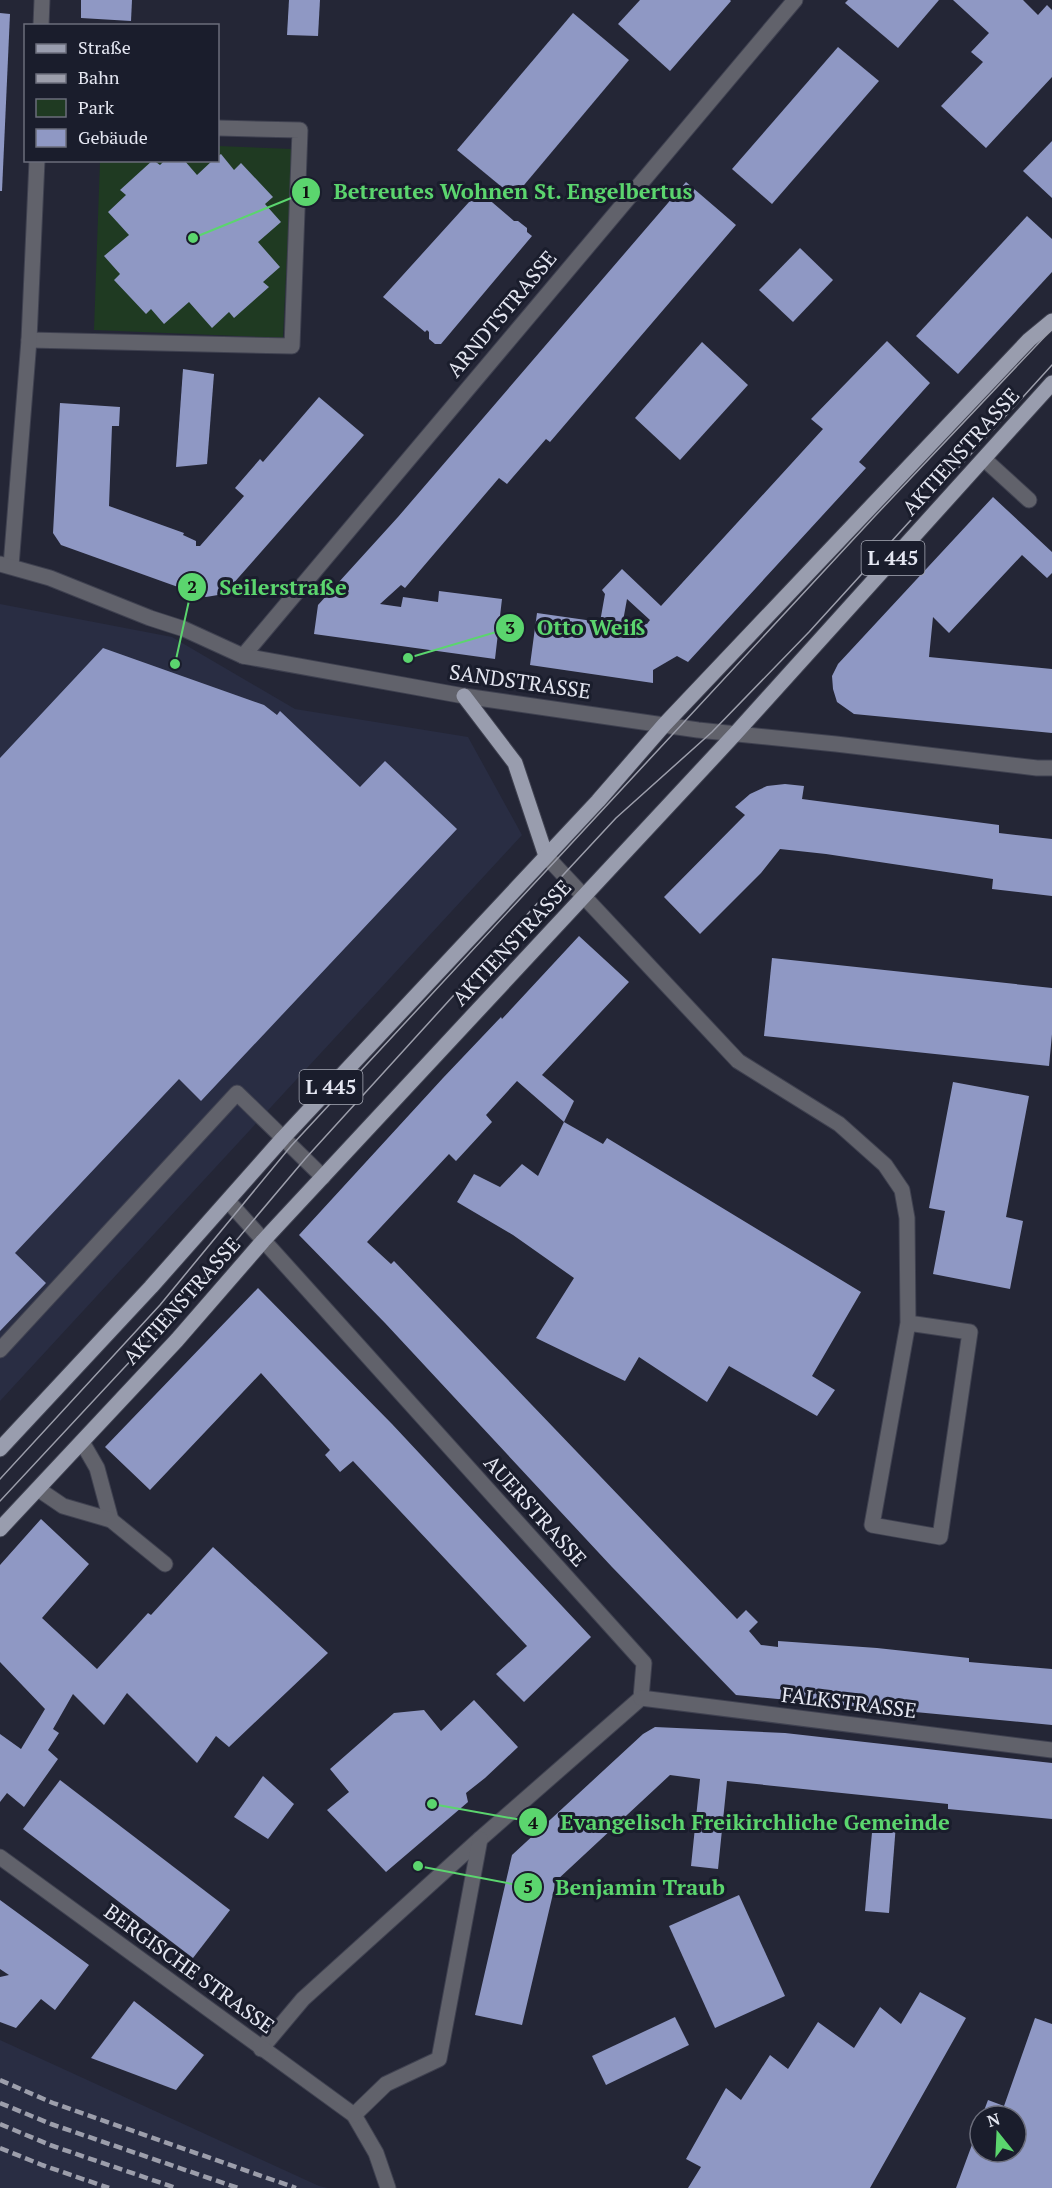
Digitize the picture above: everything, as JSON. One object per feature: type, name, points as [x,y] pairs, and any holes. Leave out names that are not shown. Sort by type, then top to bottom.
[{"type":"main road","name":"AKTIENSTRASSE","points":[[0,1449],[143,1296],[283,1138],[546,856],[664,725],[1029,340],[1052,321]]},
{"type":"main road","name":"AKTIENSTRASSE","points":[[0,1529],[177,1340],[263,1241],[735,734],[1052,383]]},
{"type":"main road","points":[[464,696],[515,763],[546,856]]},
{"type":"street","points":[[41,24],[42,0]]},
{"type":"street","name":"ARNDTSTRASSE","points":[[243,656],[795,0]]},
{"type":"street","points":[[29,340],[292,346],[300,130],[219,128]]},
{"type":"street","points":[[5,565],[29,340],[37,162]]},
{"type":"street","points":[[984,459],[1029,500]]},
{"type":"street","name":"SANDSTRASSE","points":[[5,565],[50,578],[150,618],[184,629],[243,656],[464,696],[664,725],[1052,768]]},
{"type":"street","points":[[546,856],[738,1061],[839,1124],[885,1165],[902,1190],[905,1209],[908,1323],[872,1525],[940,1537],[970,1332],[908,1323]]},
{"type":"street","points":[[0,1350],[237,1093],[323,1177]]},
{"type":"street","name":"AUERSTRASSE","points":[[228,1201],[644,1663],[641,1698]]},
{"type":"street","points":[[82,1442],[97,1468],[111,1520]]},
{"type":"street","points":[[38,1489],[63,1506],[111,1520],[165,1564]]},
{"type":"street","points":[[261,2049],[303,1999],[641,1698]]},
{"type":"street","name":"FALKSTRASSE","points":[[641,1698],[1052,1750]]},
{"type":"street","points":[[388,2188],[376,2153],[354,2115],[386,2084],[439,2059],[480,1839]]},
{"type":"street","name":"BERGISCHE STRASSE","points":[[0,1857],[354,2115]]},
{"type":"shaded area","points":[[0,604],[172,637],[295,709],[468,737],[522,835],[0,1401]]},
{"type":"shaded area","points":[[0,2040],[319,2186],[328,2188],[0,2188]]},
{"type":"green space","points":[[219,146],[292,149],[283,338],[94,330],[100,162],[219,162]]},
{"type":"building","points":[[81,0],[132,0],[131,21],[81,18]]},
{"type":"building","points":[[289,0],[320,0],[318,36],[287,35]]},
{"type":"building","points":[[640,0],[731,1],[670,71],[618,24]]},
{"type":"building","points":[[848,0],[939,0],[898,48],[845,3]]},
{"type":"building","points":[[953,0],[1023,0],[1038,15],[1047,5],[1052,10],[1052,77],[986,148],[941,106],[983,62],[971,52],[989,33]]},
{"type":"building","points":[[0,13],[10,14],[2,191],[0,191]]},
{"type":"building","points":[[573,13],[629,60],[514,197],[457,150]]},
{"type":"building","points":[[838,47],[879,81],[772,204],[732,169]]},
{"type":"building","points":[[1052,141],[1052,198],[1023,171]]},
{"type":"building","points":[[221,154],[234,170],[241,163],[273,197],[265,204],[281,222],[258,242],[280,267],[263,282],[269,287],[234,318],[229,312],[212,328],[189,302],[164,324],[151,309],[146,314],[114,280],[120,274],[104,256],[129,235],[108,212],[126,195],[120,190],[151,162],[160,165],[163,162],[186,162],[197,175],[211,162],[219,162]]},
{"type":"building","points":[[686,182],[736,225],[550,442],[546,439],[507,484],[499,478],[405,588],[401,585],[380,604],[401,607],[403,597],[438,602],[439,591],[502,599],[495,659],[314,634],[318,605],[398,517]]},
{"type":"building","points":[[479,191],[514,221],[518,221],[527,228],[527,232],[532,236],[441,344],[435,344],[429,339],[427,330],[425,332],[383,297]]},
{"type":"building","points":[[1027,216],[1052,239],[1052,272],[958,374],[916,336]]},
{"type":"building","points":[[800,248],[833,280],[793,322],[759,290]]},
{"type":"building","points":[[887,341],[930,383],[859,462],[866,468],[688,662],[677,656],[653,670],[653,683],[530,665],[537,613],[600,622],[605,594],[602,590],[622,569],[661,606],[823,429],[811,419]],"holes":[[[627,599],[650,620],[647,624],[623,621]]]},
{"type":"building","points":[[702,342],[748,385],[680,460],[635,418]]},
{"type":"building","points":[[183,369],[214,374],[207,464],[176,467]]},
{"type":"building","points":[[319,397],[364,435],[224,594],[206,597],[61,545],[53,533],[60,403],[120,407],[119,426],[112,426],[109,506],[184,533],[183,535],[196,541],[196,546],[200,546],[244,496],[235,488],[260,459],[263,462]]},
{"type":"building","points":[[993,497],[1052,552],[1052,573],[1047,578],[1022,555],[949,633],[933,617],[929,657],[1052,669],[1052,733],[854,714],[837,702],[832,676],[838,664]]},
{"type":"building","points":[[103,648],[264,705],[277,715],[280,711],[360,787],[385,761],[457,829],[201,1101],[179,1079],[15,1253],[46,1283],[0,1331],[0,758]]},
{"type":"building","points":[[785,784],[804,786],[802,799],[999,825],[999,833],[1052,839],[1052,896],[992,889],[993,879],[780,849],[761,873],[700,934],[664,897],[745,815],[735,807],[750,794],[767,786]]},
{"type":"building","points":[[579,936],[629,982],[542,1075],[574,1101],[564,1122],[517,1081],[486,1115],[492,1122],[456,1161],[449,1154],[367,1242],[391,1264],[394,1261],[737,1619],[746,1610],[758,1622],[749,1631],[761,1645],[778,1647],[778,1641],[877,1648],[969,1658],[969,1662],[1052,1669],[1052,1725],[736,1695],[299,1235],[443,1078],[501,1017],[502,1019]]},
{"type":"building","points":[[772,958],[1052,988],[1049,1066],[764,1036]]},
{"type":"building","points":[[953,1082],[1029,1096],[1006,1217],[1023,1221],[1010,1289],[933,1274],[945,1211],[929,1208]]},
{"type":"building","points":[[564,1122],[603,1144],[607,1138],[861,1292],[812,1376],[835,1390],[817,1416],[729,1366],[707,1402],[639,1357],[625,1381],[536,1338],[574,1278],[513,1235],[457,1202],[474,1174],[500,1187],[522,1164],[538,1176]]},
{"type":"building","points":[[258,1288],[392,1424],[591,1637],[524,1702],[496,1674],[527,1646],[353,1461],[340,1472],[325,1455],[330,1450],[261,1373],[150,1490],[105,1447]]},
{"type":"building","points":[[41,1519],[89,1564],[42,1618],[97,1669],[148,1613],[151,1615],[213,1547],[328,1653],[229,1747],[216,1736],[197,1763],[127,1693],[104,1725],[73,1694],[53,1729],[59,1733],[48,1750],[58,1759],[24,1807],[7,1793],[0,1802],[0,1734],[21,1749],[45,1709],[0,1662],[0,1565]]},
{"type":"building","points":[[474,1700],[518,1747],[466,1793],[468,1802],[386,1872],[327,1810],[349,1792],[330,1769],[394,1713],[424,1710],[441,1731]]},
{"type":"building","points":[[655,1727],[785,1733],[1052,1763],[1052,1819],[948,1809],[948,1804],[727,1781],[718,1869],[691,1866],[700,1779],[670,1775],[556,1881],[522,2025],[475,2015],[512,1855],[643,1734]]},
{"type":"building","points":[[263,1776],[294,1804],[268,1839],[234,1817]]},
{"type":"building","points":[[60,1780],[230,1910],[193,1958],[23,1829]]},
{"type":"building","points":[[873,1821],[896,1824],[889,1913],[865,1911]]},
{"type":"building","points":[[739,1895],[785,1996],[715,2028],[669,1926]]},
{"type":"building","points":[[0,1900],[89,1965],[55,2010],[41,1999],[16,2028],[0,2022],[0,1977],[9,1975],[0,1969]]},
{"type":"building","points":[[920,1992],[966,2018],[870,2188],[688,2188],[701,2167],[686,2159],[726,2088],[741,2100],[770,2055],[788,2069],[818,2022],[854,2048],[880,2007],[901,2024]]},
{"type":"building","points":[[134,2001],[204,2055],[176,2090],[91,2058]]},
{"type":"building","points":[[675,2017],[689,2045],[606,2085],[592,2056]]},
{"type":"building","points":[[1035,2018],[1052,2024],[1052,2188],[956,2188],[968,2156],[968,2164],[1028,2164],[1028,2104],[1005,2104]]},
{"type":"building","points":[[988,2100],[999,2104],[986,2104]]},
{"type":"tram line","points":[[0,1479],[160,1305],[291,1146],[875,516],[1052,329]]},
{"type":"tram line","points":[[0,1501],[176,1312],[305,1159],[564,874],[616,818],[712,732],[809,632],[1052,365]]},
{"type":"railway","points":[[0,2080],[53,2103],[296,2188]]},
{"type":"railway","points":[[0,2103],[51,2124],[238,2188]]},
{"type":"railway","points":[[0,2124],[50,2145],[176,2188]]},
{"type":"railway","points":[[0,2148],[109,2188]]},
{"type":"place","name":"Betreutes Wohnen St. Engelbertus","points":[[193,238]]},
{"type":"place","name":"Otto Weiß","points":[[408,658]]},
{"type":"place","name":"Seilerstraße","points":[[175,664]]},
{"type":"place","name":"Evangelisch Freikirchliche Gemeinde","points":[[432,1804]]},
{"type":"place","name":"Benjamin Traub","points":[[418,1866]]}]
